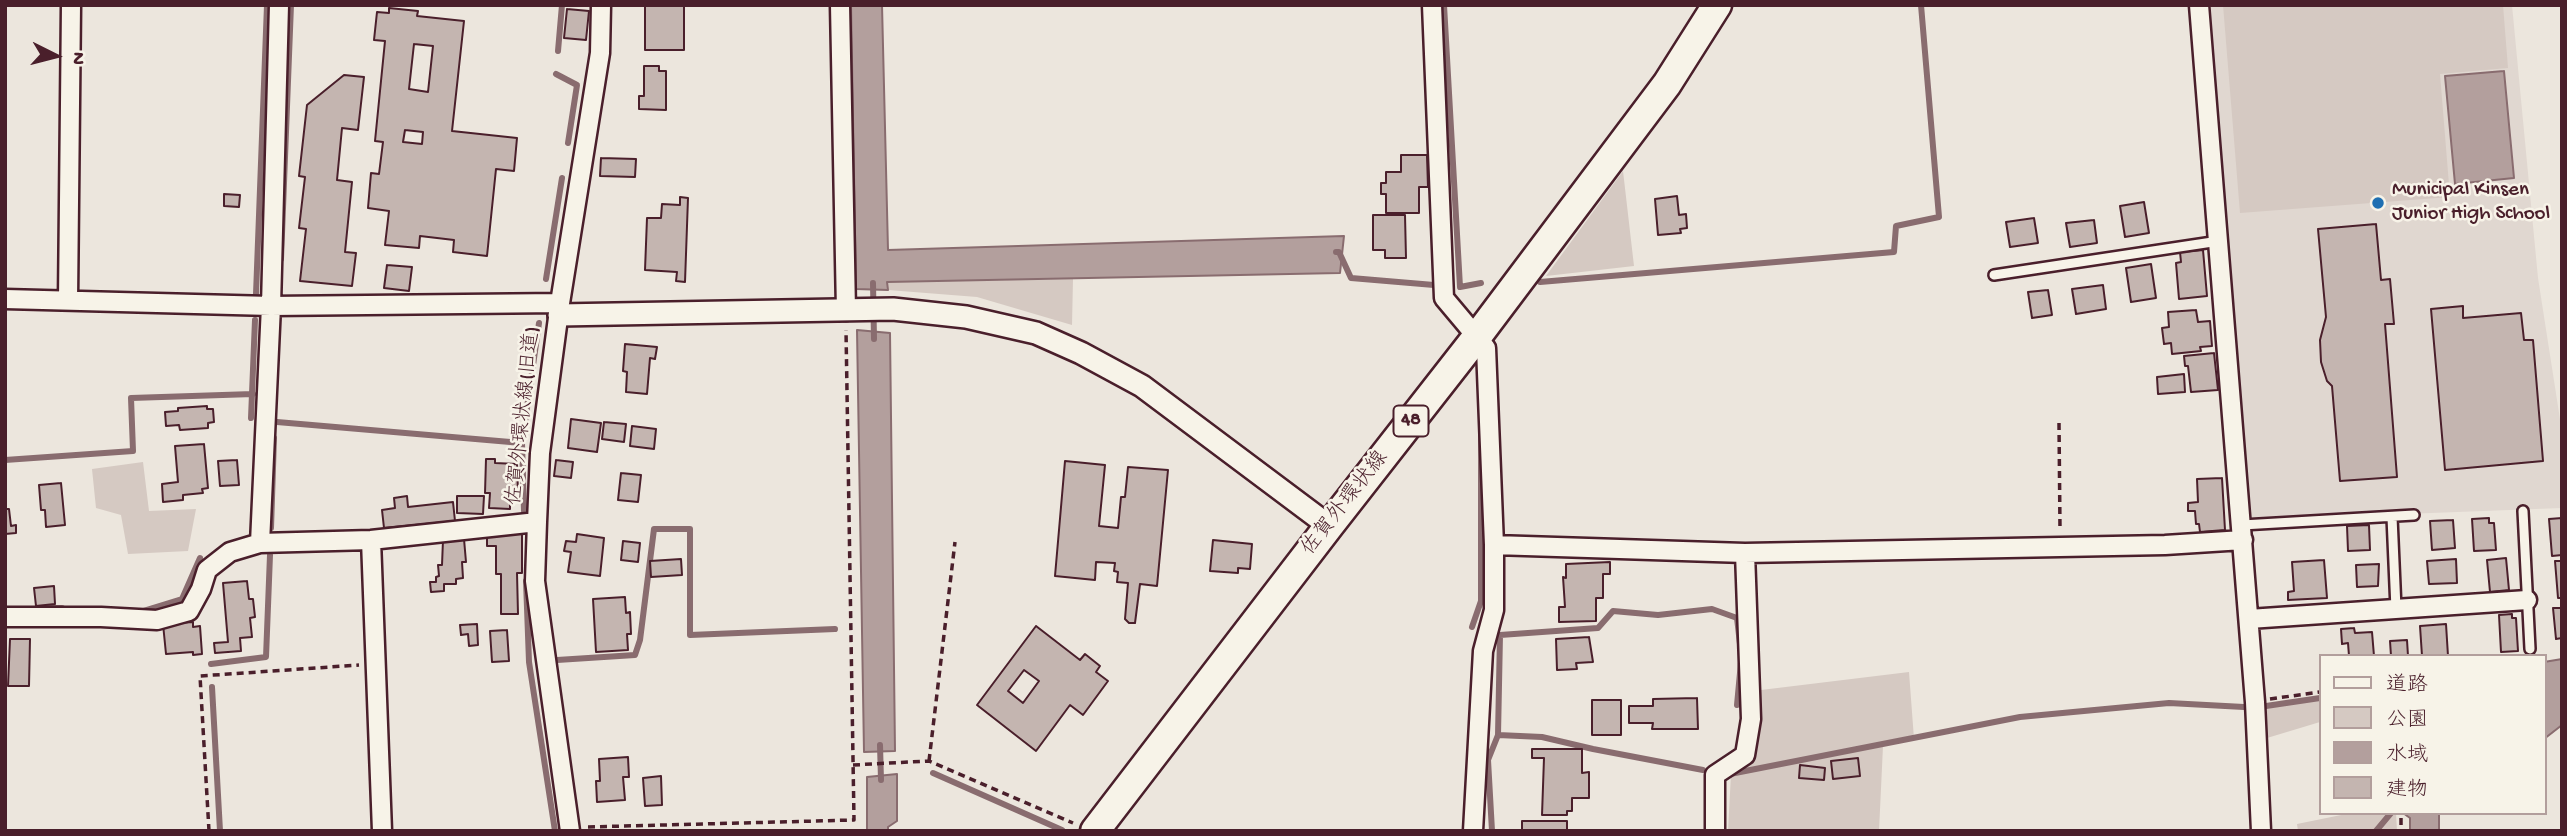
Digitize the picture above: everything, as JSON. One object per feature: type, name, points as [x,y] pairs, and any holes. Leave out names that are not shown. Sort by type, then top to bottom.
[{"type":"main road","name":"佐賀外環状線","points":[[1086,828],[1476,338],[1667,84],[1717,5]]},
{"type":"street","points":[[68,300],[71,5]]},
{"type":"street","points":[[260,543],[271,306],[274,110],[279,5]]},
{"type":"street","points":[[840,5],[846,311]]},
{"type":"street","points":[[1432,5],[1444,298],[1486,348],[1494,610],[1483,651],[1473,831]]},
{"type":"street","points":[[2199,5],[2249,619],[2261,831]]},
{"type":"street","name":"佐賀外環状線(旧道)","points":[[570,829],[535,581],[537,522],[540,453],[559,309],[600,53],[601,6]]},
{"type":"street","points":[[5,299],[271,306],[846,311],[893,309],[967,317],[1036,333],[1081,353],[1142,386],[1329,526]]},
{"type":"street","points":[[5,617],[157,620],[189,611],[201,589],[207,570],[230,552],[260,543],[370,540],[537,522]]},
{"type":"street","points":[[1494,545],[1745,553],[2165,545],[2242,533]]},
{"type":"street","points":[[370,540],[382,831]]},
{"type":"street","points":[[1715,831],[1715,775],[1745,755],[1752,719],[1745,553]]},
{"type":"street","points":[[2249,619],[2527,600]]},
{"type":"lane","points":[[1994,275],[2219,241]]},
{"type":"lane","points":[[2524,511],[2530,649]]},
{"type":"lane","points":[[2242,533],[2414,515]]},
{"type":"lane","points":[[2392,517],[2396,608]]},
{"type":"path","points":[[570,829],[854,820],[846,311]]},
{"type":"path","points":[[2059,423],[2060,547]]},
{"type":"path","points":[[929,761],[955,542]]},
{"type":"path","points":[[209,831],[200,676],[376,664]]},
{"type":"path","points":[[2255,702],[2318,692]]},
{"type":"path","points":[[853,765],[929,761],[1086,828]]},
{"type":"path","points":[[2401,818],[2401,831]]},
{"type":"shaded area","name":"Municipal Kinsen Junior High School","points":[[2208,5],[2512,5],[2538,278],[2562,432],[2562,508],[2248,520]]},
{"type":"green space","points":[[2223,5],[2503,5],[2508,68],[2440,74],[2450,197],[2240,213]]},
{"type":"green space","points":[[1623,171],[1634,266],[1546,276]]},
{"type":"green space","points":[[1073,279],[1072,325],[977,297],[888,290],[887,282]]},
{"type":"green space","points":[[143,462],[149,511],[196,509],[188,551],[128,554],[121,515],[96,508],[92,469]]},
{"type":"green space","points":[[1909,672],[1914,739],[1883,746],[1879,831],[1728,831],[1731,774],[1756,751],[1761,690]]},
{"type":"green space","points":[[2318,696],[2318,723],[2267,738],[2267,704]]},
{"type":"green space","points":[[2341,815],[2396,815],[2397,831],[2298,831],[2297,824]]},
{"type":"water","points":[[851,5],[882,5],[888,250],[1344,236],[1340,273],[887,282],[888,290],[856,289]]},
{"type":"water","points":[[2504,71],[2514,178],[2455,184],[2445,76]]},
{"type":"water","points":[[857,330],[890,333],[895,751],[864,752]]},
{"type":"water","points":[[2562,659],[2562,725],[2546,737],[2546,662]]},
{"type":"water","points":[[897,774],[897,821],[888,827],[888,831],[867,831],[867,777]]},
{"type":"water","points":[[2406,815],[2439,815],[2439,831],[2410,831],[2410,818]]},
{"type":"building","points":[[645,5],[684,5],[684,50],[645,50]]},
{"type":"building","points":[[389,8],[418,11],[417,16],[464,21],[452,131],[517,138],[514,171],[496,169],[487,256],[453,252],[454,240],[420,236],[419,248],[385,245],[389,211],[368,208],[371,173],[379,174],[383,142],[375,141],[385,41],[374,40],[377,12],[389,13]],"holes":[[[414,44],[433,46],[428,92],[409,89]],[[405,130],[423,132],[422,144],[403,142]]]},
{"type":"building","points":[[567,9],[589,11],[586,40],[564,38]]},
{"type":"building","points":[[644,66],[659,66],[659,71],[666,71],[666,110],[639,109],[639,96],[644,96]]},
{"type":"building","points":[[344,75],[364,77],[358,130],[342,128],[337,180],[352,182],[345,252],[356,253],[352,286],[300,281],[306,229],[299,228],[305,177],[299,176],[307,105]]},
{"type":"building","points":[[1401,155],[1427,155],[1428,187],[1419,187],[1419,213],[1386,213],[1386,194],[1381,194],[1381,183],[1386,183],[1386,172],[1401,172]]},
{"type":"building","points":[[601,158],[636,159],[635,177],[600,176]]},
{"type":"building","points":[[224,194],[240,195],[239,207],[224,206]]},
{"type":"building","points":[[1677,196],[1679,215],[1686,214],[1687,228],[1680,229],[1681,233],[1658,235],[1655,199]]},
{"type":"building","points":[[680,197],[688,198],[685,282],[676,281],[677,272],[645,270],[647,218],[661,218],[662,204],[680,205]]},
{"type":"building","points":[[2144,202],[2149,233],[2125,237],[2120,206]]},
{"type":"building","points":[[1373,215],[1405,215],[1406,258],[1385,258],[1385,250],[1373,250]]},
{"type":"building","points":[[2034,218],[2038,243],[2010,247],[2006,222]]},
{"type":"building","points":[[2094,220],[2097,243],[2070,247],[2066,223]]},
{"type":"building","points":[[2376,224],[2381,280],[2390,279],[2394,324],[2385,324],[2397,477],[2340,481],[2332,386],[2327,381],[2321,362],[2320,340],[2326,317],[2318,229]]},
{"type":"building","points":[[2203,250],[2207,296],[2179,299],[2176,263],[2181,262],[2180,252]]},
{"type":"building","points":[[2151,264],[2156,298],[2131,302],[2126,268]]},
{"type":"building","points":[[387,265],[412,267],[409,291],[384,288]]},
{"type":"building","points":[[2103,285],[2106,309],[2076,314],[2072,289]]},
{"type":"building","points":[[2048,290],[2052,315],[2032,318],[2028,292]]},
{"type":"building","points":[[2463,306],[2463,318],[2521,313],[2524,340],[2533,340],[2543,461],[2445,470],[2431,309]]},
{"type":"building","points":[[2196,310],[2198,322],[2210,321],[2212,346],[2200,347],[2201,351],[2172,354],[2171,343],[2164,344],[2162,328],[2169,327],[2168,312]]},
{"type":"building","points":[[625,344],[657,347],[655,359],[650,358],[647,394],[626,392],[627,372],[623,371]]},
{"type":"building","points":[[2214,353],[2218,390],[2191,392],[2184,356]]},
{"type":"building","points":[[2184,374],[2185,392],[2158,394],[2157,377]]},
{"type":"building","points":[[207,406],[207,409],[213,409],[214,422],[208,423],[208,428],[180,430],[179,425],[166,426],[165,412],[178,411],[178,408]]},
{"type":"building","points":[[571,419],[601,423],[597,452],[568,448]]},
{"type":"building","points":[[604,422],[626,424],[624,442],[602,439]]},
{"type":"building","points":[[632,426],[656,429],[654,449],[630,446]]},
{"type":"building","points":[[204,444],[208,488],[202,489],[203,493],[183,495],[183,500],[163,502],[162,484],[178,482],[175,446]]},
{"type":"building","points":[[486,459],[495,459],[495,463],[517,464],[518,493],[515,502],[510,502],[510,509],[489,508],[490,493],[485,493]]},
{"type":"building","points":[[237,460],[239,485],[220,486],[218,461]]},
{"type":"building","points":[[556,460],[573,462],[571,478],[554,476]]},
{"type":"building","points":[[1065,461],[1105,465],[1099,526],[1118,528],[1128,467],[1168,470],[1157,586],[1140,584],[1135,623],[1129,623],[1125,619],[1128,583],[1117,582],[1115,563],[1096,562],[1095,580],[1055,576]]},
{"type":"building","points":[[621,473],[641,475],[638,502],[618,500]]},
{"type":"building","points":[[2222,478],[2225,530],[2200,532],[2195,511],[2188,511],[2188,503],[2198,502],[2197,479]]},
{"type":"building","points":[[61,483],[65,525],[46,527],[45,510],[41,510],[39,485]]},
{"type":"building","points":[[407,496],[408,507],[453,502],[455,521],[384,528],[382,510],[395,508],[394,498]]},
{"type":"building","points":[[457,496],[484,496],[483,514],[457,513]]},
{"type":"building","points":[[5,509],[9,509],[11,526],[16,525],[16,533],[5,534]]},
{"type":"building","points":[[2489,518],[2489,523],[2494,523],[2496,550],[2474,551],[2472,519]]},
{"type":"building","points":[[2562,518],[2562,555],[2552,556],[2549,519]]},
{"type":"building","points":[[2453,520],[2455,548],[2432,550],[2430,521]]},
{"type":"building","points":[[2369,525],[2370,550],[2348,551],[2347,526]]},
{"type":"building","points":[[522,533],[522,573],[517,573],[518,614],[501,614],[501,574],[496,574],[496,546],[487,546],[487,534]]},
{"type":"building","points":[[577,534],[604,538],[600,576],[568,572],[571,552],[564,551],[566,541],[576,542]]},
{"type":"building","points":[[464,539],[466,562],[462,562],[463,578],[456,579],[456,584],[444,584],[444,591],[431,592],[430,582],[436,582],[436,577],[439,576],[438,565],[442,565],[443,540]]},
{"type":"building","points":[[1213,540],[1252,544],[1250,569],[1238,568],[1238,573],[1210,571]]},
{"type":"building","points":[[623,541],[640,543],[638,562],[621,560]]},
{"type":"building","points":[[2506,558],[2509,590],[2490,592],[2487,560]]},
{"type":"building","points":[[681,559],[682,575],[651,577],[650,561]]},
{"type":"building","points":[[2456,559],[2457,583],[2429,584],[2427,561]]},
{"type":"building","points":[[2324,560],[2327,598],[2288,600],[2288,592],[2294,591],[2292,562]]},
{"type":"building","points":[[2555,561],[2562,561],[2562,598],[2558,598]]},
{"type":"building","points":[[1610,562],[1610,574],[1603,574],[1603,598],[1596,598],[1596,621],[1559,622],[1559,607],[1565,607],[1563,577],[1566,578],[1566,564]]},
{"type":"building","points":[[2379,564],[2378,586],[2357,587],[2356,565]]},
{"type":"building","points":[[247,581],[255,617],[250,618],[252,637],[240,638],[241,651],[215,653],[214,643],[228,642],[223,583]]},
{"type":"building","points":[[54,586],[55,604],[36,606],[34,588]]},
{"type":"building","points":[[625,597],[626,613],[630,612],[631,634],[627,634],[628,650],[596,652],[593,599]]},
{"type":"building","points":[[2553,608],[2562,608],[2562,638],[2556,639]]},
{"type":"building","points":[[2512,614],[2512,618],[2516,618],[2518,651],[2501,652],[2499,615]]},
{"type":"building","points":[[193,622],[193,627],[200,626],[202,654],[166,654],[163,624]]},
{"type":"building","points":[[477,624],[478,645],[469,646],[468,634],[461,635],[460,625]]},
{"type":"building","points":[[2446,624],[2448,654],[2422,654],[2420,626]]},
{"type":"building","points":[[1036,626],[1080,660],[1085,654],[1100,666],[1096,672],[1108,681],[1083,715],[1070,705],[1036,751],[977,705]],"holes":[[[1024,670],[1039,681],[1023,703],[1008,691]]]},
{"type":"building","points":[[2354,628],[2355,633],[2372,632],[2374,654],[2349,654],[2348,643],[2342,644],[2341,629]]},
{"type":"building","points":[[507,630],[509,661],[492,662],[490,631]]},
{"type":"building","points":[[1589,637],[1593,662],[1576,663],[1577,669],[1557,670],[1556,639]]},
{"type":"building","points":[[10,639],[30,639],[29,686],[8,686]]},
{"type":"building","points":[[2407,640],[2408,654],[2391,654],[2390,641]]},
{"type":"building","points":[[1697,698],[1698,729],[1652,729],[1653,723],[1629,723],[1629,706],[1653,706],[1653,699]]},
{"type":"building","points":[[1592,700],[1621,700],[1621,735],[1592,735]]},
{"type":"building","points":[[1532,749],[1582,749],[1582,773],[1589,772],[1589,798],[1572,798],[1572,811],[1567,811],[1567,815],[1542,815],[1544,758],[1532,758]]},
{"type":"building","points":[[628,757],[629,777],[623,777],[625,800],[597,802],[599,759]]},
{"type":"building","points":[[1858,758],[1860,776],[1833,779],[1831,761]]},
{"type":"building","points":[[1800,765],[1825,768],[1824,780],[1799,778]]},
{"type":"building","points":[[661,776],[662,805],[645,806],[643,778]]},
{"type":"building","points":[[1522,821],[1567,821],[1567,831],[1522,831]]},
{"type":"waterway","points":[[256,294],[267,5]]},
{"type":"waterway","points":[[281,259],[291,5]]},
{"type":"waterway","points":[[558,51],[562,5]]},
{"type":"waterway","points":[[1444,5],[1460,287],[1481,283]]},
{"type":"waterway","points":[[1540,282],[1894,252],[1896,226],[1939,217],[1921,5]]},
{"type":"waterway","points":[[556,74],[577,85],[568,143]]},
{"type":"waterway","points":[[546,279],[562,178]]},
{"type":"waterway","points":[[1336,252],[1339,252],[1351,278],[1434,285]]},
{"type":"waterway","points":[[873,283],[874,339]]},
{"type":"waterway","points":[[251,418],[255,320]]},
{"type":"waterway","points":[[524,511],[522,443],[539,323]]},
{"type":"waterway","points":[[5,460],[133,451],[131,398],[253,394]]},
{"type":"waterway","points":[[277,422],[522,443]]},
{"type":"waterway","points":[[1472,627],[1481,601],[1481,427]]},
{"type":"waterway","points":[[271,528],[274,438]]},
{"type":"waterway","points":[[557,660],[635,655],[640,640],[654,529],[690,529],[690,635],[835,629]]},
{"type":"waterway","points":[[211,664],[266,657],[270,555]]},
{"type":"waterway","points":[[136,611],[182,599],[200,558]]},
{"type":"waterway","points":[[526,581],[529,662],[555,831]]},
{"type":"waterway","points":[[37,608],[62,608]]},
{"type":"waterway","points":[[1492,831],[1488,760],[1498,735],[1500,635],[1598,628],[1613,611],[1658,615],[1712,609],[1737,618],[1740,644]]},
{"type":"waterway","points":[[1737,705],[1741,662]]},
{"type":"waterway","points":[[212,687],[220,831]]},
{"type":"waterway","points":[[2266,706],[2318,698]]},
{"type":"waterway","points":[[1730,774],[2020,717],[2169,703],[2244,707]]},
{"type":"waterway","points":[[1498,735],[1542,737],[1703,770]]},
{"type":"waterway","points":[[880,745],[881,780]]},
{"type":"waterway","points":[[933,773],[1062,830]]},
{"type":"waterway","points":[[2376,831],[2389,815]]},
{"type":"place","name":"Municipal Kinsen Junior High School","points":[[2378,203]]}]
